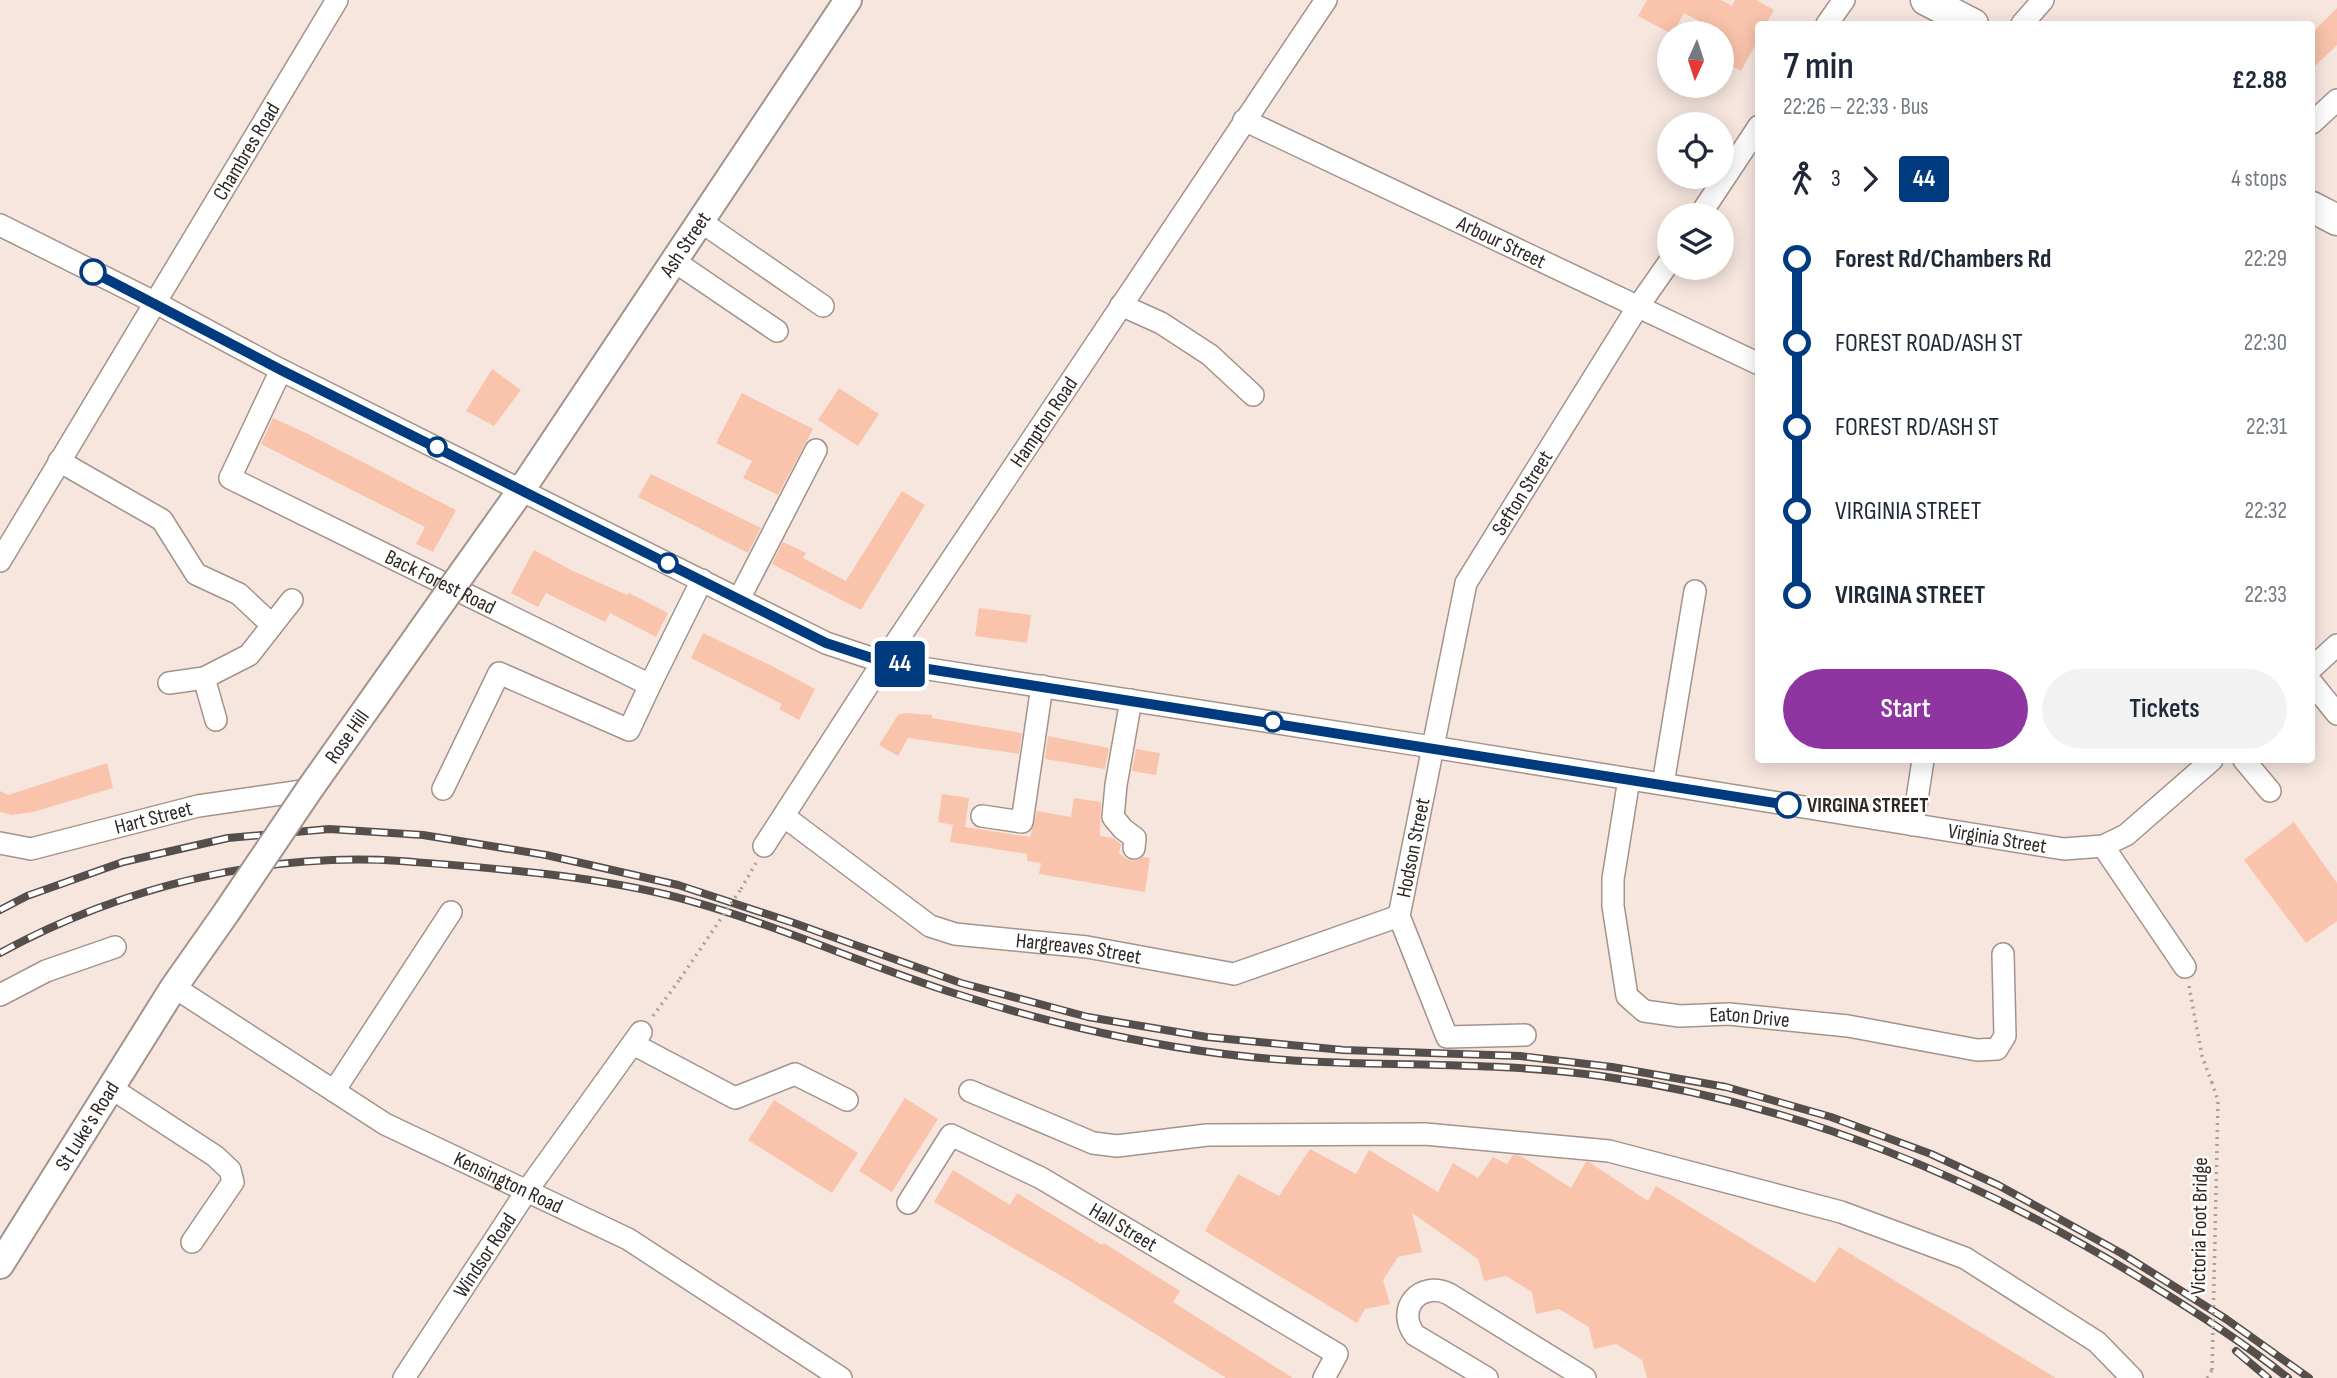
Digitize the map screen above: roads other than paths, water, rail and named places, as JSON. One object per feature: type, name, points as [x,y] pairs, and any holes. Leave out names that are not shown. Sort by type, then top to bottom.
[{"type":"highway","points":[[1926,0],[1967,21]]},
{"type":"highway","points":[[2315,208],[2337,220]]},
{"type":"main road","name":"Ash Street","points":[[522,489],[848,0]]},
{"type":"main road","name":"Rose Hill","points":[[174,987],[309,790],[522,489]]},
{"type":"main road","name":"St Luke's Road","points":[[0,1265],[174,987]]},
{"type":"street","name":"Chambres Road","points":[[0,561],[337,0]]},
{"type":"street","name":"Hampton Road","points":[[760,855],[884,662],[1326,0]]},
{"type":"street","points":[[1829,21],[1844,0]]},
{"type":"street","points":[[2025,21],[2043,0]]},
{"type":"street","points":[[2315,120],[2337,100]]},
{"type":"street","name":"Arbour Street","points":[[1244,120],[1755,362]]},
{"type":"street","points":[[1708,203],[1755,132]]},
{"type":"street","points":[[700,221],[823,306]]},
{"type":"street","name":"Virginia Street","points":[[0,225],[156,303],[281,370],[826,643],[884,662],[2064,849],[2103,846],[2126,835],[2209,763]]},
{"type":"street","points":[[674,261],[777,331]]},
{"type":"street","name":"Sefton Street","points":[[1432,747],[1466,583],[1657,280]]},
{"type":"street","points":[[1121,304],[1161,323],[1210,355],[1253,395]]},
{"type":"street","name":"Back Forest Road","points":[[281,370],[230,478],[650,685]]},
{"type":"street","points":[[739,599],[816,450]]},
{"type":"street","points":[[59,461],[162,520],[196,574],[239,594],[272,625]]},
{"type":"street","points":[[443,789],[499,673],[629,730],[702,580]]},
{"type":"street","points":[[1662,785],[1695,592]]},
{"type":"street","points":[[169,683],[204,677],[249,656],[292,600]]},
{"type":"street","points":[[2315,665],[2337,645]]},
{"type":"street","points":[[204,677],[216,720]]},
{"type":"street","points":[[982,816],[1022,822],[1042,686]]},
{"type":"street","points":[[2315,687],[2337,714]]},
{"type":"street","points":[[1131,700],[1113,817],[1135,838],[1134,848]]},
{"type":"street","name":"Hodson Street","points":[[1432,747],[1399,916],[1447,1037],[1525,1034]]},
{"type":"street","points":[[1913,825],[1923,763]]},
{"type":"street","points":[[2247,763],[2270,791]]},
{"type":"street","name":"Eaton Drive","points":[[1629,779],[1613,879],[1614,906],[1626,996],[1644,1011],[1680,1016],[1729,1014],[1848,1026],[1977,1050],[1997,1049],[2005,1036],[2003,954]]},
{"type":"street","name":"Hart Street","points":[[0,843],[31,849],[198,806],[309,790]]},
{"type":"street","name":"Hargreaves Street","points":[[785,817],[930,926],[955,934],[1087,947],[1234,974],[1399,916]]},
{"type":"street","points":[[2103,846],[2185,967]]},
{"type":"street","points":[[334,1091],[451,912]]},
{"type":"street","points":[[0,995],[46,971],[115,947]]},
{"type":"street","name":"Kensington Road","points":[[174,987],[385,1124],[628,1238],[841,1378]]},
{"type":"street","name":"Windsor Road","points":[[404,1378],[526,1192],[637,1038],[735,1098],[795,1073],[847,1100]]},
{"type":"street","points":[[111,1088],[215,1156],[230,1170],[233,1182],[192,1242]]},
{"type":"street","points":[[970,1091],[1093,1143],[1117,1146],[1207,1135],[1425,1134],[1609,1151],[1841,1212],[1965,1258],[2097,1342],[2132,1378]]},
{"type":"street","name":"Hall Street","points":[[908,1203],[951,1135],[1041,1178],[1337,1354],[1324,1378]]},
{"type":"street","points":[[1487,1378],[1415,1335],[1408,1326],[1407,1314],[1423,1291],[1437,1288],[1449,1294],[1585,1378]]},
{"type":"railway","points":[[0,910],[27,896],[123,862],[228,838],[329,829],[423,835],[546,855],[678,885],[961,983],[1088,1017],[1207,1037],[1343,1050],[1520,1056],[1612,1067],[1726,1087],[1831,1117],[1931,1154],[1998,1185],[2121,1253],[2226,1319],[2309,1378]]},
{"type":"railway","points":[[0,953],[46,930],[144,893],[194,879],[297,862],[401,861],[468,866],[635,888],[742,917],[974,999],[1106,1034],[1229,1055],[1566,1072],[1675,1089],[1747,1105],[1817,1126],[1885,1151],[2019,1210],[2166,1294],[2237,1340],[2288,1378]]},
{"type":"railway","points":[[2236,1351],[2268,1378]]},
{"type":"place","name":"VIRGINA STREET","points":[[1788,805]]}]
